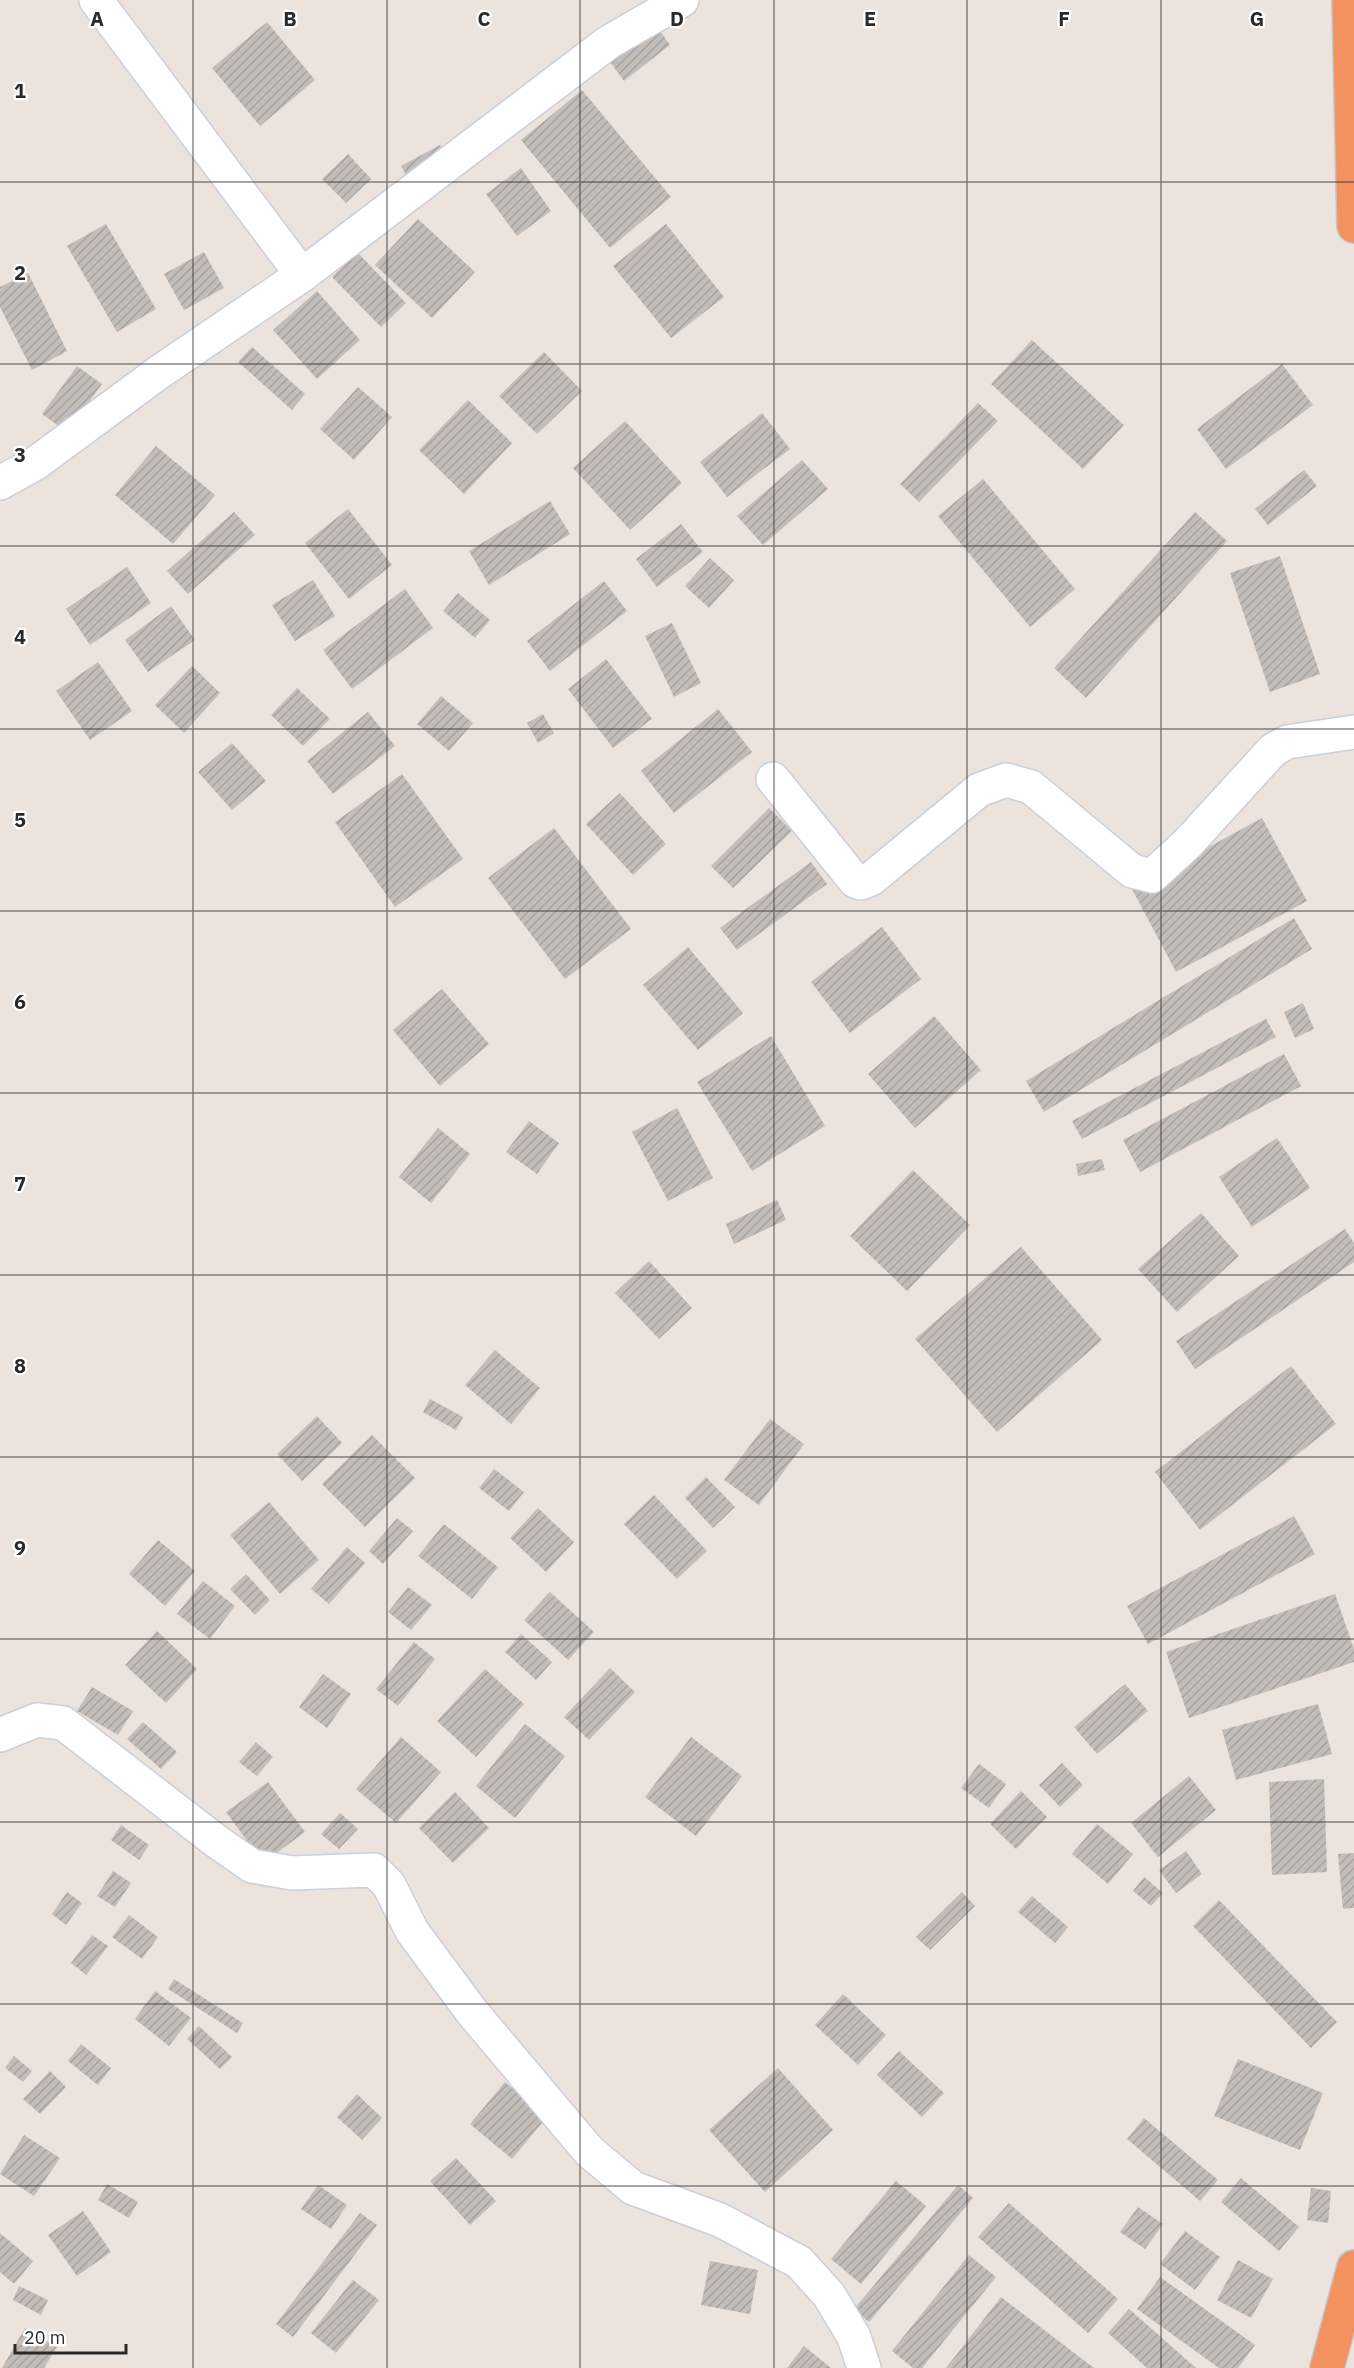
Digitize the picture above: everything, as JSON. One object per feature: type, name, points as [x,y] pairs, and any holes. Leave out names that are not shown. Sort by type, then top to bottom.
[{"type":"highway","points":[[1349,0],[1354,226]]},
{"type":"highway","points":[[1339,2354],[1354,2267]]},
{"type":"street","points":[[96,0],[302,275]]},
{"type":"street","points":[[0,483],[36,463],[158,373],[302,275],[609,42],[682,0]]},
{"type":"street","points":[[773,779],[855,881],[861,883],[871,879],[979,790],[1006,780],[1032,787],[1132,871],[1152,876],[1188,843],[1273,750],[1287,742],[1354,732]]},
{"type":"street","points":[[0,1735],[37,1720],[63,1723],[252,1866],[292,1873],[374,1870],[389,1885],[412,1931],[472,2012],[589,2151],[633,2188],[720,2220],[799,2262],[829,2295],[854,2337],[864,2368]]},
{"type":"building","points":[[267,22],[315,80],[260,126],[212,68]]},
{"type":"building","points":[[657,27],[670,45],[624,81],[610,62]]},
{"type":"building","points":[[582,90],[671,197],[610,248],[521,140]]},
{"type":"building","points":[[440,145],[447,157],[408,178],[401,166]]},
{"type":"building","points":[[348,154],[371,179],[346,203],[322,179]]},
{"type":"building","points":[[521,168],[551,211],[517,236],[486,194]]},
{"type":"building","points":[[418,219],[475,272],[432,318],[375,265]]},
{"type":"building","points":[[106,224],[156,309],[117,332],[67,246]]},
{"type":"building","points":[[666,224],[724,297],[671,338],[613,266]]},
{"type":"building","points":[[204,252],[224,288],[184,310],[164,274]]},
{"type":"building","points":[[357,252],[406,303],[381,327],[332,277]]},
{"type":"building","points":[[28,273],[67,351],[32,370],[0,307],[0,287]]},
{"type":"building","points":[[317,291],[360,340],[317,379],[273,330]]},
{"type":"building","points":[[1032,340],[1124,425],[1083,469],[991,384]]},
{"type":"building","points":[[252,347],[305,394],[292,410],[238,362]]},
{"type":"building","points":[[544,352],[582,391],[537,434],[499,396]]},
{"type":"building","points":[[1282,364],[1313,405],[1226,469],[1197,429]]},
{"type":"building","points":[[77,366],[102,384],[67,432],[42,414]]},
{"type":"building","points":[[358,387],[392,417],[354,460],[320,429]]},
{"type":"building","points":[[468,400],[512,443],[464,494],[419,450]]},
{"type":"building","points":[[978,403],[998,421],[919,502],[900,484]]},
{"type":"building","points":[[762,413],[790,449],[727,497],[700,462]]},
{"type":"building","points":[[625,421],[682,483],[630,530],[573,468]]},
{"type":"building","points":[[156,446],[215,495],[173,544],[115,495]]},
{"type":"building","points":[[802,460],[828,489],[763,545],[737,516]]},
{"type":"building","points":[[1304,470],[1317,486],[1268,525],[1255,509]]},
{"type":"building","points":[[983,479],[1075,589],[1030,627],[938,516]]},
{"type":"building","points":[[550,501],[570,534],[489,585],[469,551]]},
{"type":"building","points":[[348,509],[392,565],[349,599],[305,543]]},
{"type":"building","points":[[234,512],[255,535],[188,594],[167,571]]},
{"type":"building","points":[[1195,512],[1227,541],[1086,698],[1054,668]]},
{"type":"building","points":[[681,524],[703,552],[657,587],[636,559]]},
{"type":"building","points":[[1280,556],[1320,674],[1270,692],[1230,573]]},
{"type":"building","points":[[710,558],[734,580],[709,608],[685,586]]},
{"type":"building","points":[[127,567],[151,603],[90,645],[66,609]]},
{"type":"building","points":[[313,580],[335,616],[295,641],[272,605]]},
{"type":"building","points":[[604,581],[627,611],[550,671],[527,641]]},
{"type":"building","points":[[405,589],[433,628],[352,689],[323,650]]},
{"type":"building","points":[[458,593],[490,620],[475,638],[443,611]]},
{"type":"building","points":[[171,606],[195,640],[148,672],[125,640]]},
{"type":"building","points":[[672,623],[701,683],[674,697],[645,636]]},
{"type":"building","points":[[606,659],[652,719],[613,748],[568,689]]},
{"type":"building","points":[[98,662],[132,711],[90,740],[56,691]]},
{"type":"building","points":[[192,666],[220,693],[184,733],[155,705]]},
{"type":"building","points":[[297,688],[330,719],[303,746],[271,715]]},
{"type":"building","points":[[441,696],[473,723],[449,751],[417,724]]},
{"type":"building","points":[[718,709],[752,752],[674,813],[641,771]]},
{"type":"building","points":[[368,712],[395,746],[333,794],[307,761]]},
{"type":"building","points":[[543,714],[554,733],[538,743],[527,723]]},
{"type":"building","points":[[232,743],[266,781],[232,810],[198,772]]},
{"type":"building","points":[[402,774],[463,859],[395,907],[335,822]]},
{"type":"building","points":[[620,793],[666,844],[633,875],[586,824]]},
{"type":"building","points":[[769,808],[792,831],[733,888],[711,866]]},
{"type":"building","points":[[1262,818],[1307,901],[1176,972],[1132,889]]},
{"type":"building","points":[[554,828],[631,929],[565,979],[488,878]]},
{"type":"building","points":[[811,862],[827,884],[737,950],[720,928]]},
{"type":"building","points":[[1294,918],[1312,949],[1044,1112],[1026,1081]]},
{"type":"building","points":[[882,927],[921,979],[850,1033],[811,982]]},
{"type":"building","points":[[688,947],[743,1013],[698,1050],[643,985]]},
{"type":"building","points":[[442,989],[489,1044],[440,1086],[393,1030]]},
{"type":"building","points":[[1303,1003],[1314,1029],[1295,1038],[1284,1012]]},
{"type":"building","points":[[934,1016],[981,1070],[915,1128],[868,1074]]},
{"type":"building","points":[[1266,1019],[1276,1037],[1082,1139],[1072,1121]]},
{"type":"building","points":[[771,1036],[825,1126],[752,1171],[697,1082]]},
{"type":"building","points":[[1284,1054],[1301,1086],[1140,1172],[1123,1140]]},
{"type":"building","points":[[677,1108],[713,1178],[668,1201],[632,1132]]},
{"type":"building","points":[[529,1121],[559,1143],[537,1174],[506,1152]]},
{"type":"building","points":[[438,1128],[470,1154],[431,1203],[399,1177]]},
{"type":"building","points":[[1277,1138],[1310,1188],[1252,1227],[1219,1177]]},
{"type":"building","points":[[1102,1159],[1105,1170],[1078,1176],[1076,1164]]},
{"type":"building","points":[[913,1170],[970,1225],[907,1291],[850,1236]]},
{"type":"building","points":[[777,1200],[786,1220],[734,1244],[726,1224]]},
{"type":"building","points":[[1201,1213],[1239,1256],[1177,1312],[1138,1269]]},
{"type":"building","points":[[1345,1229],[1354,1243],[1354,1262],[1195,1369],[1176,1341]]},
{"type":"building","points":[[1021,1247],[1102,1340],[997,1432],[915,1339]]},
{"type":"building","points":[[649,1261],[692,1308],[659,1339],[615,1293]]},
{"type":"building","points":[[495,1350],[540,1388],[511,1424],[465,1385]]},
{"type":"building","points":[[1291,1366],[1336,1424],[1200,1530],[1155,1472]]},
{"type":"building","points":[[430,1399],[463,1417],[456,1430],[423,1412]]},
{"type":"building","points":[[317,1416],[342,1443],[302,1481],[277,1454]]},
{"type":"building","points":[[770,1419],[804,1444],[759,1505],[724,1480]]},
{"type":"building","points":[[372,1435],[415,1478],[365,1527],[322,1484]]},
{"type":"building","points":[[494,1469],[524,1492],[509,1511],[479,1488]]},
{"type":"building","points":[[706,1477],[735,1507],[713,1528],[685,1498]]},
{"type":"building","points":[[654,1495],[707,1551],[677,1579],[624,1524]]},
{"type":"building","points":[[269,1502],[319,1560],[280,1594],[230,1535]]},
{"type":"building","points":[[538,1508],[574,1542],[546,1572],[510,1538]]},
{"type":"building","points":[[1294,1516],[1315,1554],[1148,1644],[1127,1606]]},
{"type":"building","points":[[397,1518],[413,1531],[383,1564],[369,1551]]},
{"type":"building","points":[[444,1524],[498,1567],[472,1599],[418,1556]]},
{"type":"building","points":[[158,1540],[195,1571],[165,1606],[129,1574]]},
{"type":"building","points":[[347,1547],[365,1563],[329,1604],[311,1589]]},
{"type":"building","points":[[246,1574],[270,1600],[255,1615],[230,1589]]},
{"type":"building","points":[[203,1581],[235,1606],[210,1639],[177,1614]]},
{"type":"building","points":[[408,1587],[432,1605],[411,1630],[388,1612]]},
{"type":"building","points":[[550,1592],[594,1632],[568,1660],[524,1620]]},
{"type":"building","points":[[1335,1594],[1354,1649],[1354,1662],[1189,1718],[1166,1652]]},
{"type":"building","points":[[157,1631],[197,1669],[166,1703],[125,1665]]},
{"type":"building","points":[[521,1634],[552,1662],[536,1680],[505,1652]]},
{"type":"building","points":[[414,1642],[435,1659],[398,1706],[376,1689]]},
{"type":"building","points":[[610,1668],[635,1692],[589,1740],[564,1717]]},
{"type":"building","points":[[485,1669],[524,1704],[476,1757],[437,1721]]},
{"type":"building","points":[[323,1674],[351,1694],[327,1728],[299,1707]]},
{"type":"building","points":[[1125,1684],[1148,1711],[1097,1754],[1074,1727]]},
{"type":"building","points":[[92,1687],[133,1711],[118,1735],[77,1711]]},
{"type":"building","points":[[1318,1704],[1332,1754],[1236,1780],[1222,1730]]},
{"type":"building","points":[[143,1722],[177,1752],[161,1769],[127,1739]]},
{"type":"building","points":[[525,1724],[565,1756],[515,1818],[476,1786]]},
{"type":"building","points":[[401,1737],[441,1772],[396,1823],[356,1789]]},
{"type":"building","points":[[691,1737],[742,1776],[696,1836],[645,1797]]},
{"type":"building","points":[[256,1742],[273,1757],[257,1776],[239,1762]]},
{"type":"building","points":[[1062,1763],[1083,1785],[1060,1807],[1039,1785]]},
{"type":"building","points":[[979,1764],[1006,1784],[989,1808],[961,1788]]},
{"type":"building","points":[[1189,1776],[1216,1810],[1158,1857],[1131,1823]]},
{"type":"building","points":[[1324,1779],[1327,1872],[1272,1875],[1269,1782]]},
{"type":"building","points":[[268,1782],[305,1832],[263,1863],[226,1812]]},
{"type":"building","points":[[1021,1791],[1047,1817],[1016,1849],[990,1824]]},
{"type":"building","points":[[455,1792],[489,1828],[453,1863],[419,1828]]},
{"type":"building","points":[[340,1813],[358,1829],[339,1849],[321,1834]]},
{"type":"building","points":[[1097,1824],[1133,1854],[1108,1884],[1072,1854]]},
{"type":"building","points":[[121,1825],[149,1845],[139,1860],[111,1840]]},
{"type":"building","points":[[1186,1851],[1202,1874],[1176,1893],[1159,1870]]},
{"type":"building","points":[[1354,1853],[1354,1908],[1343,1909],[1338,1854]]},
{"type":"building","points":[[113,1871],[131,1883],[115,1907],[97,1896]]},
{"type":"building","points":[[1144,1877],[1163,1893],[1151,1906],[1133,1891]]},
{"type":"building","points":[[67,1892],[82,1903],[66,1925],[52,1914]]},
{"type":"building","points":[[962,1892],[975,1906],[930,1950],[916,1937]]},
{"type":"building","points":[[1032,1896],[1068,1927],[1055,1943],[1018,1912]]},
{"type":"building","points":[[1219,1900],[1337,2022],[1311,2048],[1193,1926]]},
{"type":"building","points":[[129,1915],[158,1937],[142,1959],[112,1937]]},
{"type":"building","points":[[92,1935],[108,1946],[86,1975],[71,1963]]},
{"type":"building","points":[[174,1979],[243,2023],[237,2033],[168,1989]]},
{"type":"building","points":[[155,1991],[191,2018],[169,2046],[135,2019]]},
{"type":"building","points":[[843,1994],[886,2035],[858,2065],[815,2025]]},
{"type":"building","points":[[199,2026],[232,2057],[220,2069],[187,2039]]},
{"type":"building","points":[[81,2044],[111,2068],[98,2085],[68,2061]]},
{"type":"building","points":[[899,2051],[944,2093],[922,2117],[877,2075]]},
{"type":"building","points":[[14,2056],[32,2071],[23,2082],[5,2068]]},
{"type":"building","points":[[1238,2059],[1323,2093],[1300,2150],[1214,2116]]},
{"type":"building","points":[[778,2068],[833,2130],[765,2192],[709,2130]]},
{"type":"building","points":[[50,2071],[66,2087],[40,2114],[23,2099]]},
{"type":"building","points":[[505,2082],[547,2117],[512,2159],[470,2124]]},
{"type":"building","points":[[357,2094],[382,2118],[362,2140],[337,2117]]},
{"type":"building","points":[[1144,2118],[1218,2180],[1200,2201],[1127,2139]]},
{"type":"building","points":[[24,2135],[60,2158],[34,2196],[0,2174]]},
{"type":"building","points":[[456,2158],[496,2201],[470,2225],[430,2181]]},
{"type":"building","points":[[1241,2178],[1299,2227],[1279,2251],[1221,2202]]},
{"type":"building","points":[[896,2181],[926,2206],[861,2284],[831,2259]]},
{"type":"building","points":[[107,2184],[138,2202],[129,2218],[98,2200]]},
{"type":"building","points":[[318,2185],[347,2205],[331,2229],[301,2209]]},
{"type":"building","points":[[958,2185],[973,2198],[869,2322],[854,2309]]},
{"type":"building","points":[[1311,2188],[1331,2191],[1328,2223],[1307,2220]]},
{"type":"building","points":[[1009,2203],[1118,2299],[1088,2333],[978,2237]]},
{"type":"building","points":[[1138,2207],[1163,2224],[1145,2249],[1120,2232]]},
{"type":"building","points":[[83,2211],[111,2252],[77,2276],[48,2235]]},
{"type":"building","points":[[360,2213],[377,2225],[293,2337],[276,2324]]},
{"type":"building","points":[[1185,2231],[1220,2257],[1195,2290],[1160,2264]]},
{"type":"building","points":[[0,2233],[33,2261],[14,2284],[0,2272]]},
{"type":"building","points":[[969,2255],[996,2277],[922,2368],[913,2368],[892,2351]]},
{"type":"building","points":[[1238,2260],[1273,2279],[1251,2318],[1217,2300]]},
{"type":"building","points":[[710,2261],[758,2270],[750,2314],[701,2305]]},
{"type":"building","points":[[1160,2277],[1255,2345],[1238,2368],[1219,2368],[1137,2309]]},
{"type":"building","points":[[353,2280],[379,2300],[336,2353],[311,2333]]},
{"type":"building","points":[[19,2286],[48,2300],[41,2315],[13,2300]]},
{"type":"building","points":[[1001,2297],[1094,2368],[946,2368]]},
{"type":"building","points":[[1129,2309],[1196,2368],[1147,2368],[1108,2333]]},
{"type":"building","points":[[25,2328],[57,2347],[44,2368],[2,2368]]},
{"type":"building","points":[[804,2346],[831,2368],[787,2368]]}]
